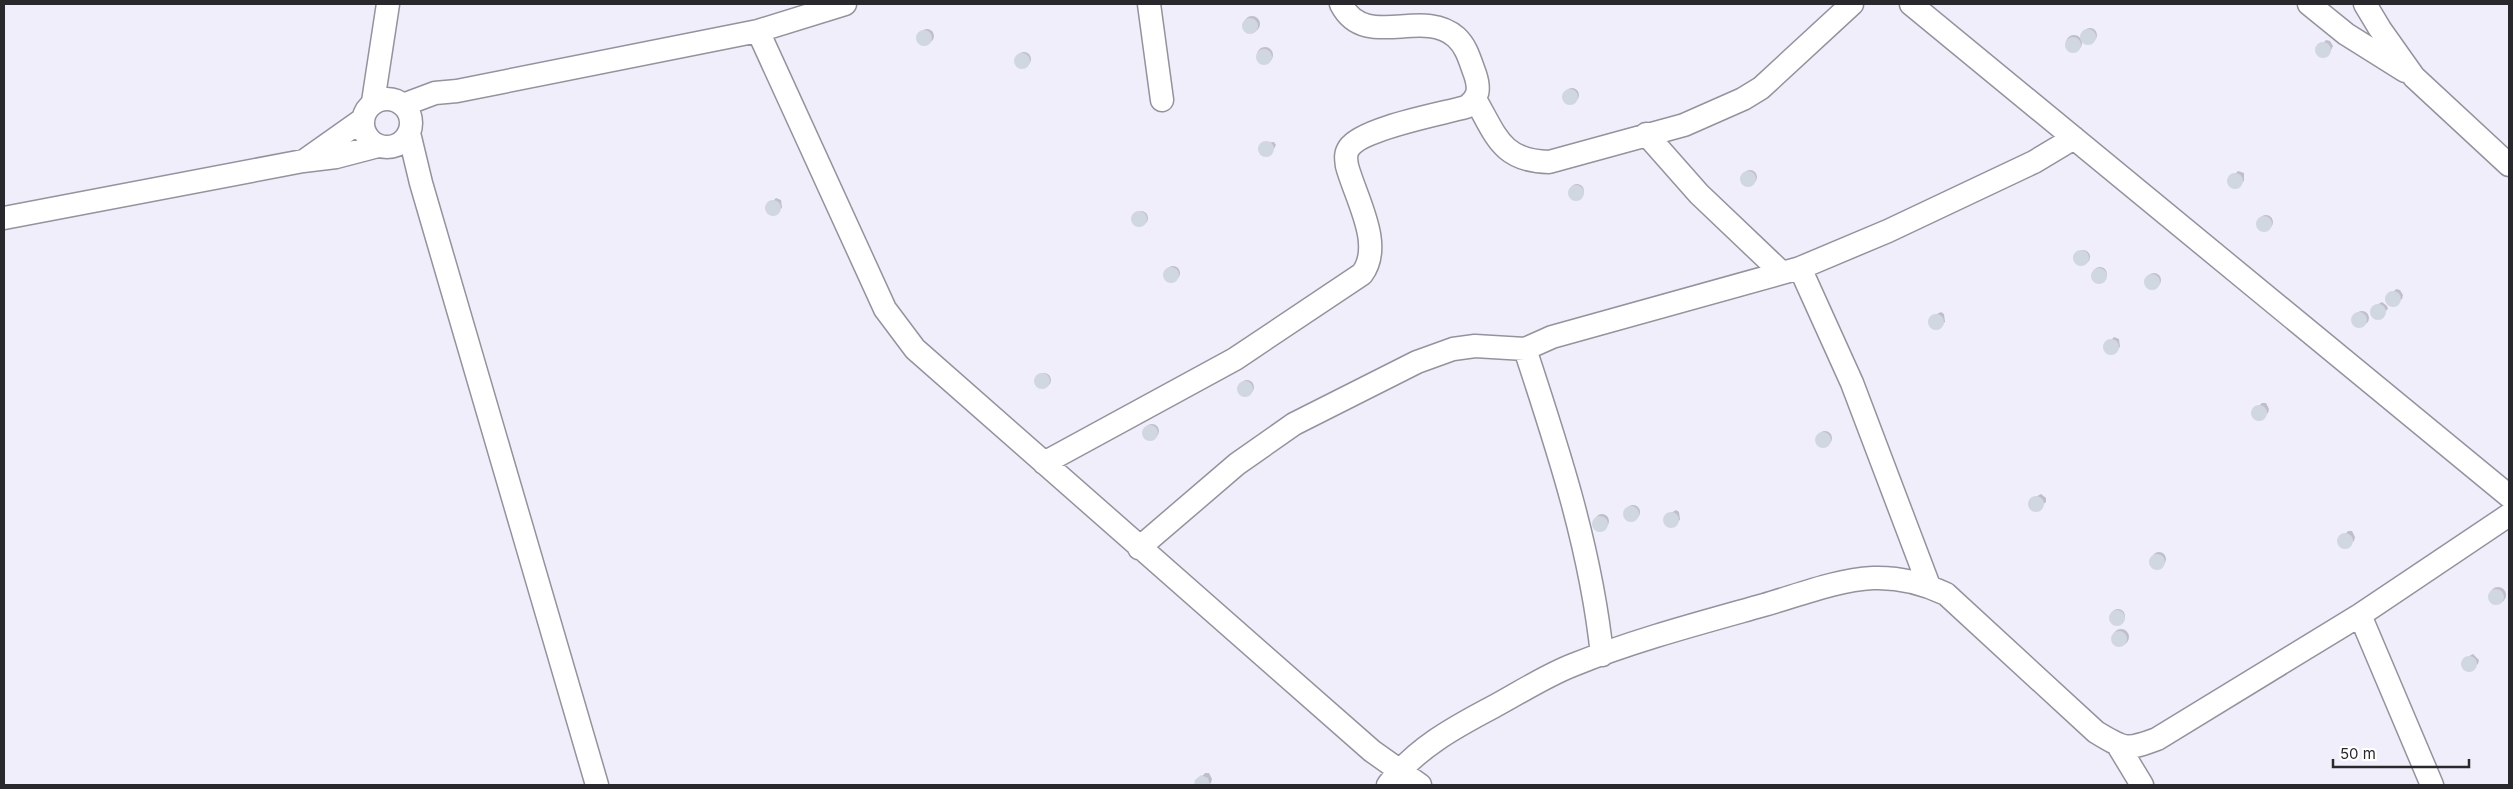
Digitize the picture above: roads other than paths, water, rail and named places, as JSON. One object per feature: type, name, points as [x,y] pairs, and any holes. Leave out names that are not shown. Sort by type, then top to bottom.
[{"type":"street","points":[[388,4],[383,46],[368,111],[365,136],[381,146],[420,183]]},
{"type":"street","points":[[303,161],[384,99],[400,103],[435,93],[457,91],[758,31],[845,4]]},
{"type":"street","points":[[1149,4],[1162,100]]},
{"type":"street","points":[[1044,463],[1235,359],[1362,274],[1367,268],[1372,248],[1347,166],[1346,154],[1350,146],[1371,133],[1466,107],[1475,99],[1479,86],[1467,52],[1457,38],[1446,30],[1422,26],[1375,27],[1360,24],[1350,19],[1341,4]]},
{"type":"street","points":[[1475,99],[1504,148],[1516,156],[1534,162],[1549,162],[1684,125],[1719,111],[1762,88],[1852,4]]},
{"type":"street","points":[[1911,4],[2509,496]]},
{"type":"street","points":[[2309,4],[2346,34],[2414,77],[2509,165]]},
{"type":"street","points":[[2365,4],[2414,77]]},
{"type":"street","points":[[758,31],[885,309],[915,350],[1372,751],[1394,778],[1420,785]]},
{"type":"street","points":[[383,46],[400,103],[411,118],[410,130],[420,183],[597,785]]},
{"type":"street","points":[[4,218],[303,161],[336,157],[381,146],[396,146],[410,130],[457,91]]},
{"type":"street","points":[[1646,134],[1699,194],[1791,271],[1852,383],[1929,586]]},
{"type":"street","points":[[1139,548],[1237,464],[1294,424],[1418,362],[1453,349],[1475,346],[1525,348],[1552,337],[1791,271],[1888,231],[2034,162],[2074,138]]},
{"type":"street","points":[[1525,348],[1562,459],[1597,604],[1602,655]]},
{"type":"street","points":[[2119,747],[2136,747],[2157,739],[2360,615],[2509,515]]},
{"type":"street","points":[[1394,778],[1425,747],[1452,729],[1571,665],[1683,627],[1844,582],[1873,578],[1903,579],[1929,586],[1946,594],[2096,732],[2119,747],[2142,785]]},
{"type":"street","points":[[2360,615],[2432,785]]}]
